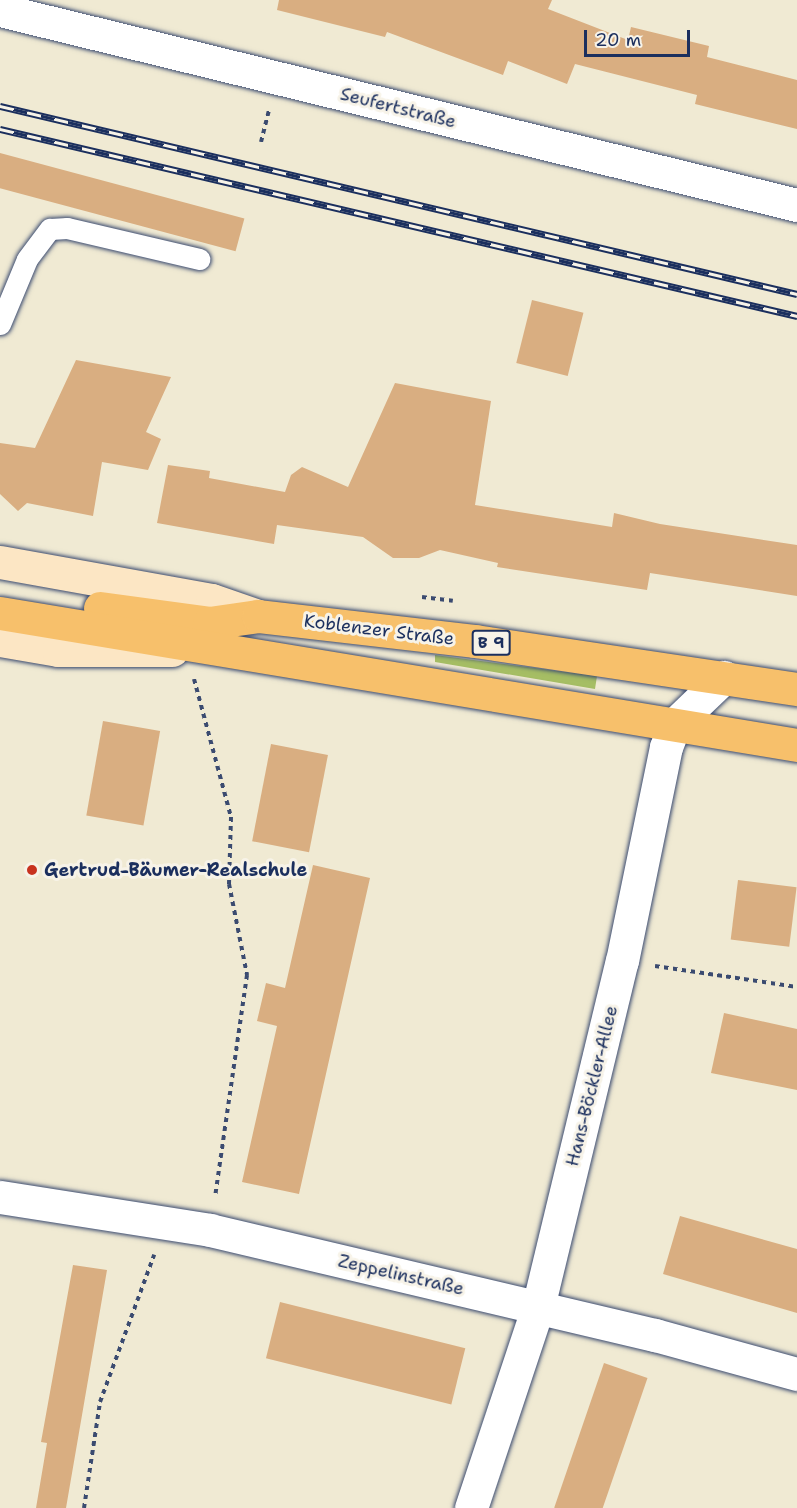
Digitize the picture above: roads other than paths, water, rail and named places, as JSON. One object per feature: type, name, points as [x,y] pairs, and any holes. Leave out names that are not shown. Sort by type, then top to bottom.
[{"type":"main road","name":"Koblenzer Straße","points":[[0,562],[212,600],[258,616],[475,641],[797,689]]},
{"type":"main road","name":"B 9","points":[[0,593],[209,623],[258,616]]},
{"type":"main road","points":[[0,613],[797,744]]},
{"type":"main road","points":[[0,640],[77,651],[216,649]]},
{"type":"street","name":"Seufertstraße","points":[[0,10],[797,205]]},
{"type":"street","name":"Hans-Böckler-Allee","points":[[471,1508],[538,1307],[622,961],[666,747],[675,724],[724,677]]},
{"type":"street","name":"Zeppelinstraße","points":[[0,1197],[210,1230],[538,1307],[797,1374]]},
{"type":"lane","points":[[0,324],[27,259],[50,229],[67,228],[199,259]]},
{"type":"railway","points":[[0,106],[797,294]]},
{"type":"railway","points":[[0,129],[797,316]]},
{"type":"place","name":"Gertrud-Bäumer-Realschule","points":[[32,870]]}]
